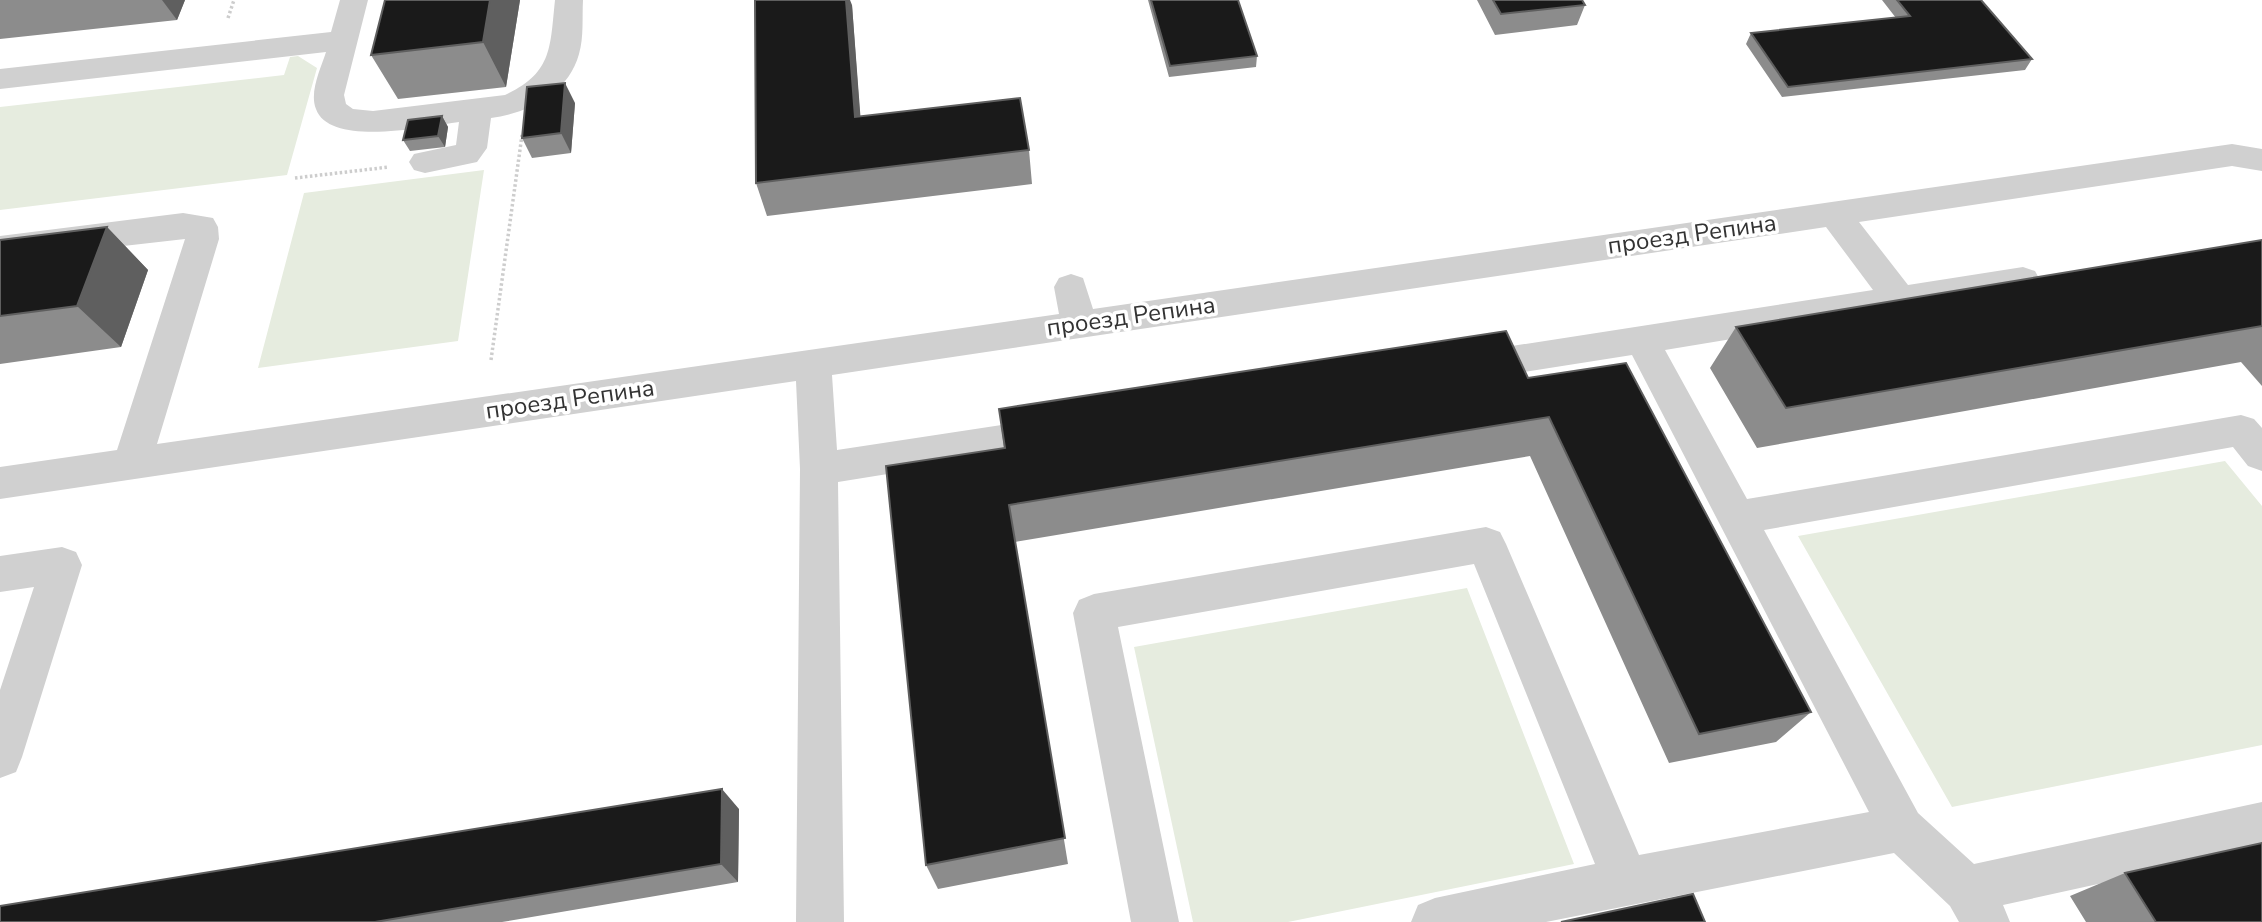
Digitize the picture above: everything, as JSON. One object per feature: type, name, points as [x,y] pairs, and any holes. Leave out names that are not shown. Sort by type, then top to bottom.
[{"type":"street","points":[[354,0],[329,95],[331,109],[345,120],[373,121],[508,105],[527,99],[561,63],[569,0]]},
{"type":"street","points":[[0,79],[344,40]]},
{"type":"street","points":[[425,162],[466,154],[471,148],[477,109]]},
{"type":"street","name":"проезд Репина","points":[[0,483],[2232,155],[2262,160]]},
{"type":"street","points":[[1834,213],[1899,299]]},
{"type":"street","points":[[0,248],[183,225],[201,227],[202,239],[132,463]]},
{"type":"street","points":[[1436,372],[2060,274]]},
{"type":"street","points":[[1071,287],[1079,324]]},
{"type":"street","points":[[1642,340],[1902,829],[1976,905],[2262,825]]},
{"type":"street","points":[[813,363],[819,469],[820,922]]},
{"type":"street","points":[[819,469],[1093,426]]},
{"type":"street","points":[[1736,518],[2241,430],[2262,455]]},
{"type":"street","points":[[1155,922],[1094,613],[1486,544],[1626,881]]},
{"type":"street","points":[[0,575],[62,565],[0,757]]},
{"type":"street","points":[[1435,922],[1626,881],[1902,829]]},
{"type":"path","points":[[491,360],[527,99]]},
{"type":"path","points":[[295,178],[425,162]]},
{"type":"shaded area","points":[[298,56],[317,68],[287,175],[0,210],[0,107],[284,75],[290,57]]},
{"type":"shaded area","points":[[484,170],[458,341],[258,368],[304,193]]},
{"type":"shaded area","points":[[2225,461],[2262,506],[2262,745],[1952,807],[1798,536]]},
{"type":"shaded area","points":[[1467,588],[1574,864],[1288,922],[1193,922],[1134,647]]},
{"type":"building","points":[[385,0],[490,0],[483,42],[371,55]]},
{"type":"building","points":[[755,0],[846,0],[855,117],[1020,98],[1029,150],[756,183]]},
{"type":"building","points":[[1151,0],[1238,0],[1257,56],[1170,66]]},
{"type":"building","points":[[1493,0],[1582,0],[1585,5],[1501,14]]},
{"type":"building","points":[[1897,0],[1981,0],[2032,59],[1788,87],[1751,33],[1910,16]]},
{"type":"building","points":[[565,83],[561,133],[522,138],[527,87]]},
{"type":"building","points":[[442,116],[438,136],[403,140],[408,120]]},
{"type":"building","points":[[107,227],[77,306],[0,316],[0,240]]},
{"type":"building","points":[[2262,240],[2262,326],[1786,408],[1736,327]]},
{"type":"building","points":[[1506,331],[1528,378],[1626,363],[1811,712],[1699,734],[1549,417],[1009,505],[1065,838],[926,865],[886,466],[1005,448],[999,409]]},
{"type":"building","points":[[722,789],[721,864],[375,922],[0,922],[0,906]]},
{"type":"building","points":[[2262,843],[2262,922],[2156,922],[2125,873]]},
{"type":"building","points":[[1693,894],[1705,922],[1561,922]]}]
